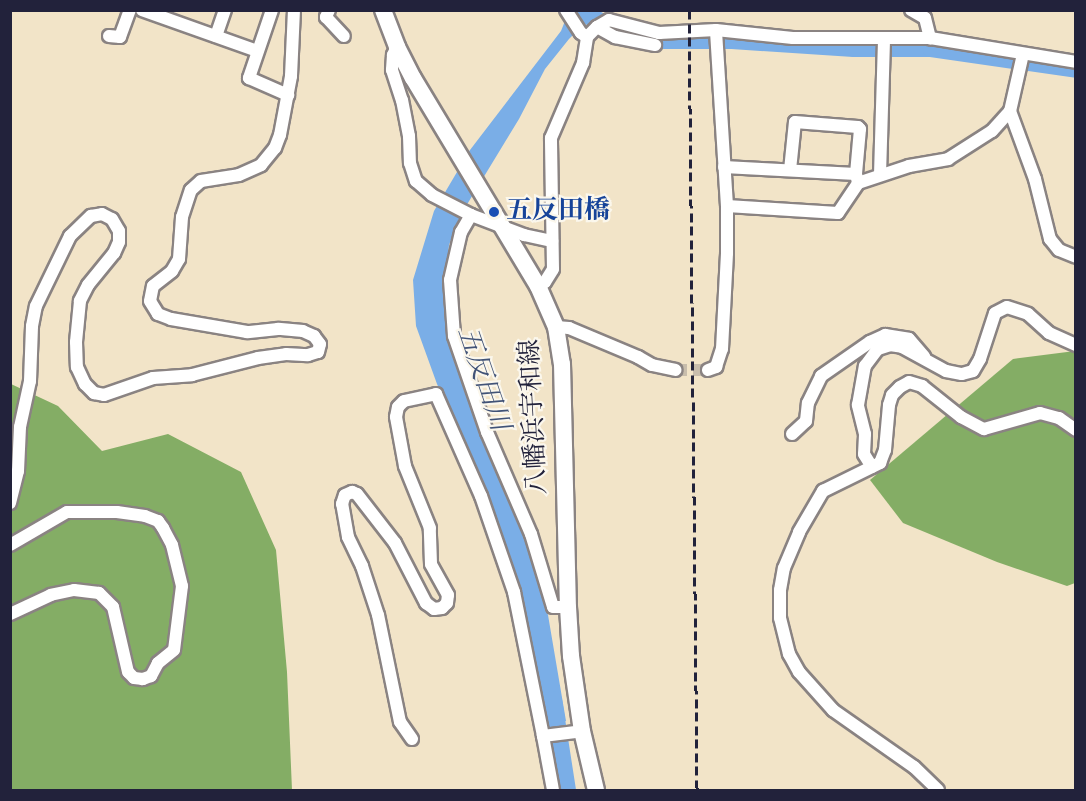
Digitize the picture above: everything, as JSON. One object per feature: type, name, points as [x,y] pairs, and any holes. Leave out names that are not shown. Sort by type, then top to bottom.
[{"type":"main road","name":"八幡浜宇和線","points":[[383,10],[397,47],[538,286],[556,327],[563,386],[567,607],[571,656],[578,731],[596,790]]},
{"type":"street","points":[[109,36],[120,37],[129,10]]},
{"type":"street","points":[[142,10],[174,16],[216,36],[257,51]]},
{"type":"street","points":[[216,36],[225,10]]},
{"type":"street","points":[[272,10],[249,78],[288,95]]},
{"type":"street","points":[[10,503],[18,471],[20,427],[30,381],[32,326],[36,306],[70,236],[91,216],[102,214],[112,219],[119,231],[119,242],[114,253],[88,285],[80,301],[76,342],[77,367],[85,384],[94,393],[104,395],[153,378],[192,375],[258,358],[286,354],[308,355],[318,352],[320,344],[314,336],[303,331],[278,329],[247,332],[171,319],[158,314],[150,301],[153,286],[172,272],[179,259],[182,217],[191,190],[201,181],[239,174],[261,165],[275,148],[280,135],[294,57],[294,10]]},
{"type":"street","points":[[330,10],[327,17],[344,36]]},
{"type":"street","points":[[911,10],[925,18],[930,39]]},
{"type":"street","points":[[538,286],[545,282],[553,269],[551,138],[583,63],[584,35],[567,12]]},
{"type":"street","points":[[584,35],[604,21],[659,33],[716,37],[794,38],[884,45],[930,39],[1023,60],[1076,62]]},
{"type":"street","points":[[604,21],[615,37],[656,45]]},
{"type":"street","points":[[708,370],[716,367],[722,349],[727,206],[716,37]]},
{"type":"street","points":[[880,175],[884,45]]},
{"type":"street","points":[[397,47],[393,55],[392,70],[407,127],[410,163],[416,181],[432,195],[469,213],[504,227],[552,241]]},
{"type":"street","points":[[724,166],[790,170],[857,179],[948,159],[992,131],[1010,111],[1023,60]]},
{"type":"street","points":[[1010,111],[1035,179],[1050,239],[1059,250],[1076,257]]},
{"type":"street","points":[[727,206],[838,213],[857,179],[860,129],[795,122],[790,170]]},
{"type":"street","points":[[469,213],[461,232],[450,280],[454,336],[487,432],[531,534],[553,608],[567,607]]},
{"type":"street","points":[[872,467],[864,454],[865,434],[858,405],[865,366],[878,349],[890,345],[902,347],[954,372],[962,374],[973,371],[980,359],[995,312],[1007,307],[1028,314],[1049,333],[1076,345]]},
{"type":"street","points":[[556,327],[569,328],[652,365],[675,370]]},
{"type":"street","points":[[792,434],[806,421],[808,403],[821,376],[870,342],[885,335],[909,339],[929,361]]},
{"type":"street","points":[[938,790],[914,767],[833,710],[799,672],[782,635],[780,590],[784,568],[799,532],[823,491],[880,463],[885,450],[892,395],[909,382],[922,386],[961,417],[984,429],[1040,412],[1059,418],[1076,430]]},
{"type":"street","points":[[412,739],[400,722],[378,615],[362,566],[348,537],[342,504],[345,495],[352,492],[357,494],[395,543],[426,603],[434,609],[442,608],[447,603],[448,595],[431,564],[429,528],[405,466],[396,417],[398,407],[404,401],[436,394],[481,496],[514,592],[545,736],[553,790]]},
{"type":"street","points":[[10,545],[67,512],[117,512],[145,516],[158,521],[172,545],[182,586],[174,650],[158,663],[151,676],[143,680],[134,678],[128,672],[113,607],[99,593],[74,590],[51,595],[10,614]]},
{"type":"street","points":[[545,736],[578,731]]},
{"type":"green space","points":[[1075,351],[1075,583],[1067,586],[997,562],[903,523],[870,480],[1013,359]]},
{"type":"green space","points":[[11,384],[58,406],[102,451],[168,434],[241,472],[276,550],[287,672],[292,790],[11,790]]},
{"type":"water","points":[[569,11],[597,11],[569,39],[545,69],[519,119],[460,216],[449,245],[445,285],[445,312],[456,364],[475,420],[510,499],[540,583],[548,615],[566,721],[544,724],[525,622],[496,517],[437,384],[416,326],[413,280],[434,211],[470,150],[561,31]]},
{"type":"waterway","points":[[581,12],[619,31],[654,40],[732,40],[854,48],[931,48],[1076,69]]},
{"type":"waterway","name":"五反田川","points":[[553,700],[567,790]]},
{"type":"tunnel","points":[[675,370],[708,370]]},
{"type":"railway","points":[[689,10],[697,790]]},
{"type":"place","name":"五反田橋","points":[[494,212]]}]
